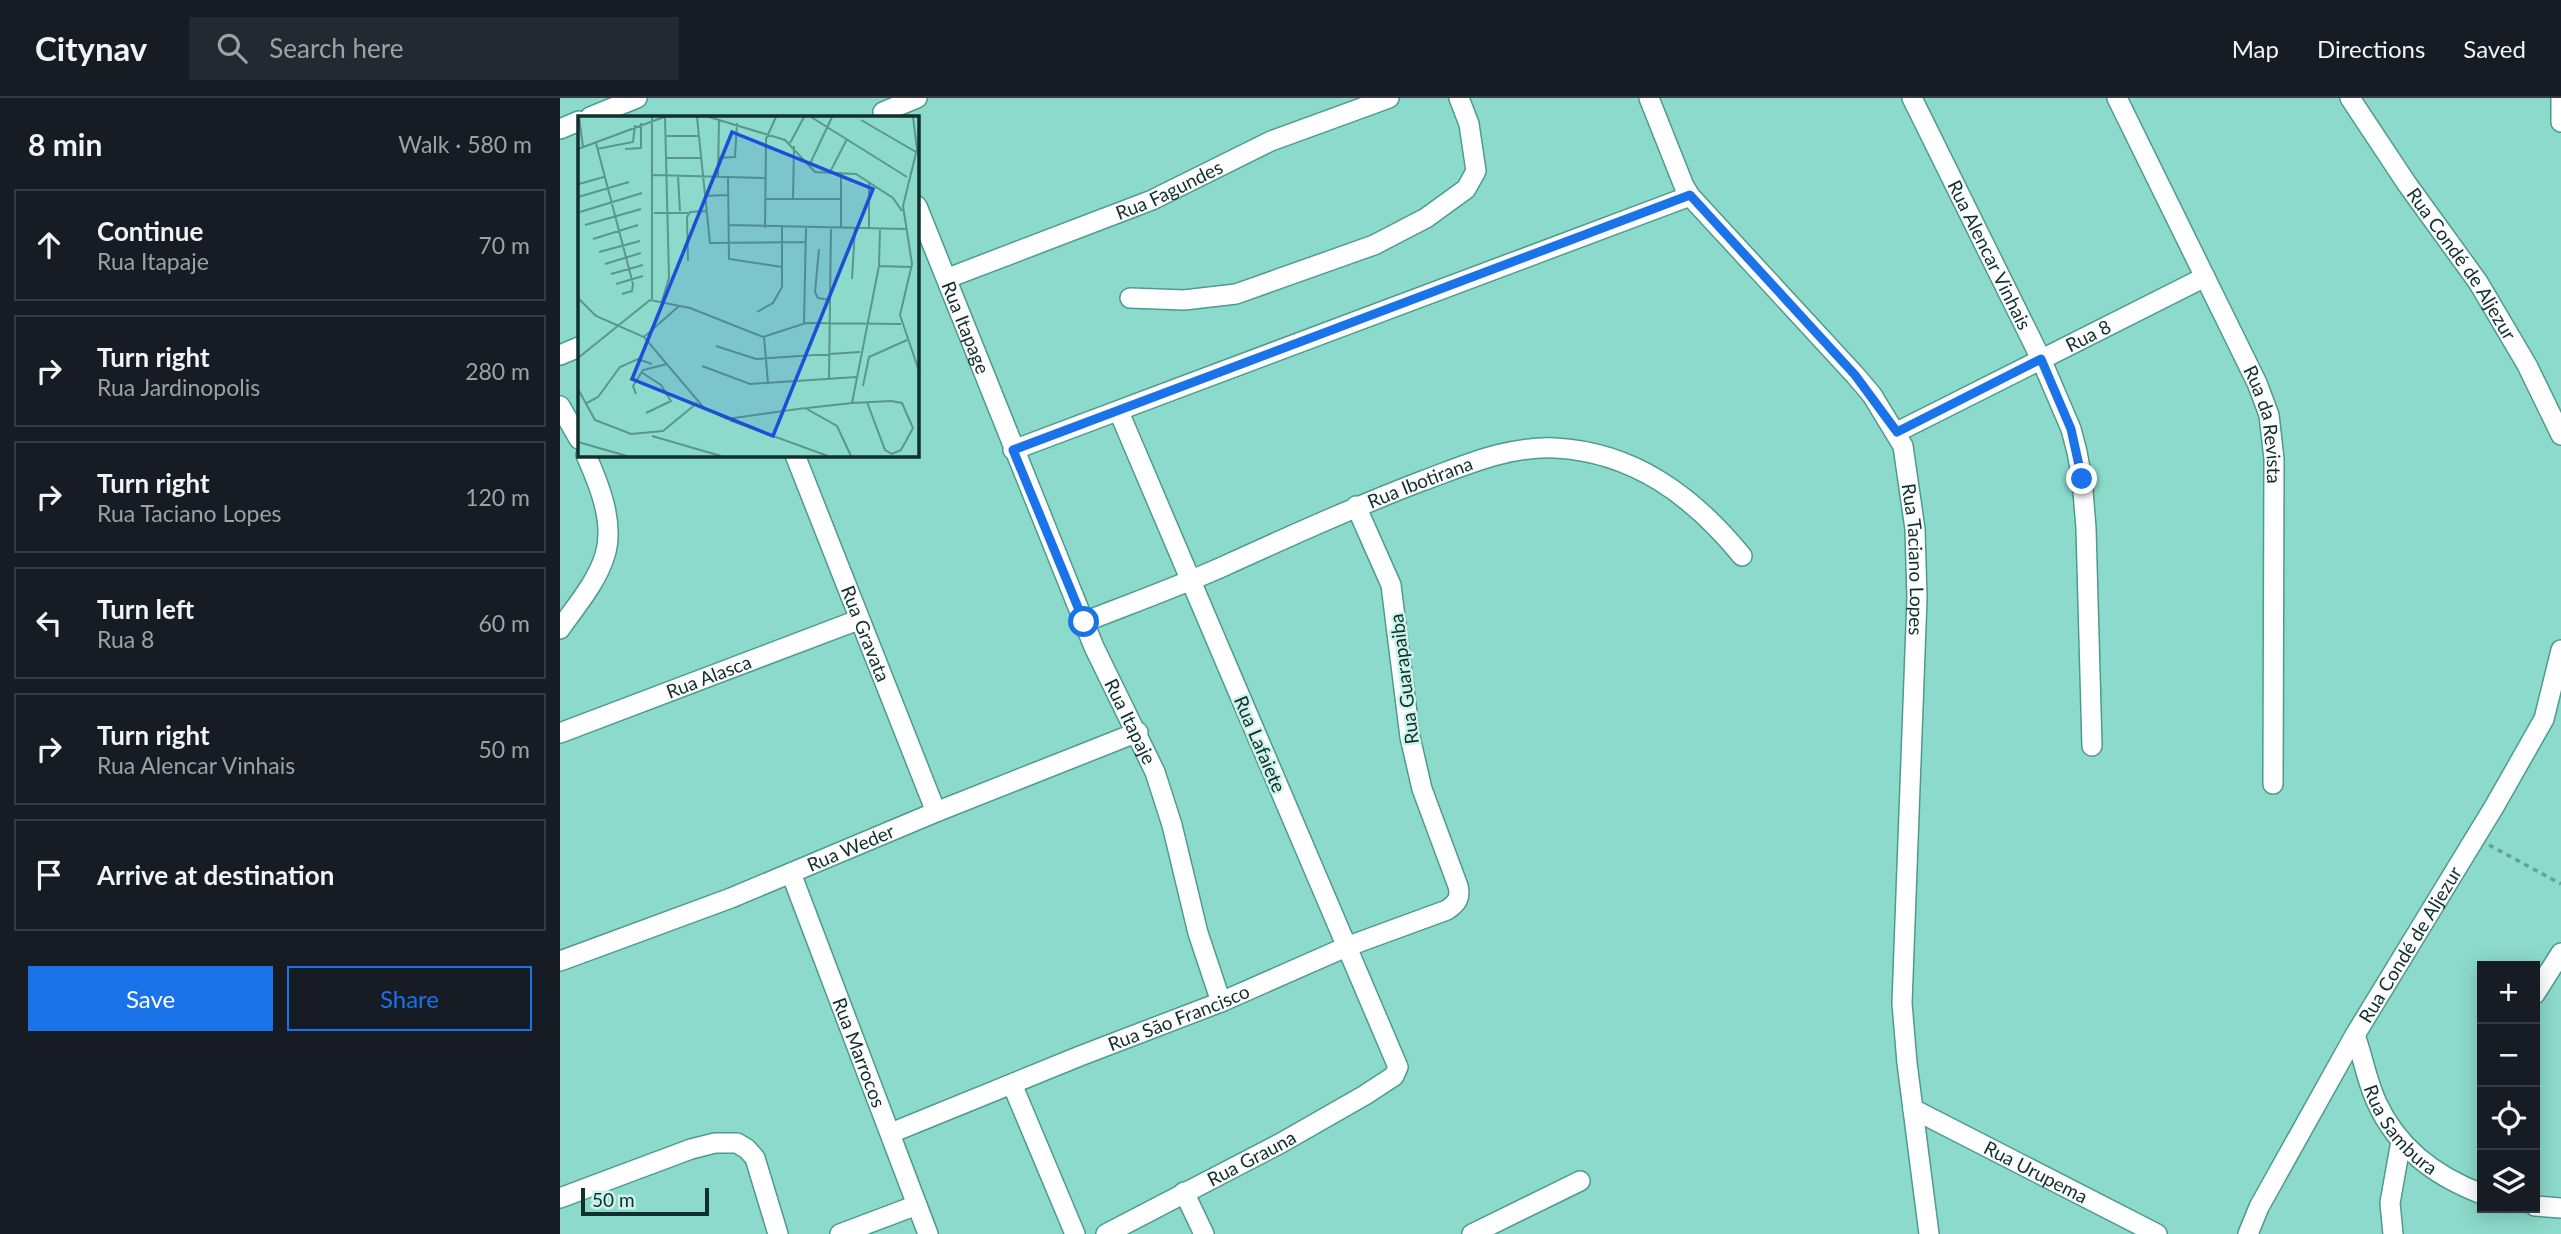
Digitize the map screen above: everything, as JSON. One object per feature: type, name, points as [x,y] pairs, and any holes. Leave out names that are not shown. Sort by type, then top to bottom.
[{"type":"street","points":[[593,116],[638,98]]},
{"type":"street","points":[[882,109],[917,98]]},
{"type":"street","name":"Rua Fagundes","points":[[947,278],[1152,200],[1272,141],[1389,98]]},
{"type":"street","points":[[1130,298],[1184,300],[1236,294],[1374,245],[1426,218],[1466,189],[1476,171],[1469,124],[1459,98]]},
{"type":"street","name":"Rua Taciano Lopes","points":[[1649,98],[1690,195],[1855,375],[1897,432],[1903,446],[1911,491],[1917,598],[1902,1003],[1929,1234]]},
{"type":"street","name":"Rua Alencar Vinhais","points":[[1912,98],[2041,359],[2071,429],[2082,479],[2092,746]]},
{"type":"street","name":"Rua da Revista","points":[[2117,98],[2257,383],[2271,427],[2274,459],[2273,784]]},
{"type":"street","name":"Rua Condé de Aljezur","points":[[2350,98],[2407,184],[2479,282],[2527,365],[2561,435]]},
{"type":"street","points":[[2561,98],[2561,122]]},
{"type":"street","points":[[560,129],[578,121]]},
{"type":"street","points":[[1013,450],[1690,195]]},
{"type":"street","name":"Rua Itapage","points":[[919,213],[1013,450]]},
{"type":"street","name":"Rua 8","points":[[1897,432],[2205,277]]},
{"type":"street","points":[[560,355],[578,347]]},
{"type":"street","points":[[560,406],[578,438]]},
{"type":"street","name":"Rua Lafaiete","points":[[1119,412],[1395,1059],[1398,1067],[1394,1076]]},
{"type":"street","points":[[560,439],[578,440]]},
{"type":"street","name":"Rua Ibotirana","points":[[1084,622],[1192,580],[1356,506],[1498,453],[1552,448],[1577,451],[1636,467],[1699,508],[1742,556]]},
{"type":"street","name":"Rua Itapaje","points":[[1013,450],[1084,622],[1138,732],[1164,796],[1198,933],[1221,1002]]},
{"type":"street","points":[[560,629],[569,602],[599,569],[607,545],[605,511],[598,481],[587,457]]},
{"type":"street","name":"Rua Gravata","points":[[796,457],[936,812]]},
{"type":"street","name":"Rua Guarapaiba","points":[[1356,506],[1391,585],[1410,737],[1422,789],[1460,894]]},
{"type":"street","name":"Rua Alasca","points":[[560,733],[858,620]]},
{"type":"street","name":"Rua Condé de Aljezur","points":[[2248,1234],[2259,1207],[2355,1035],[2476,837],[2552,721],[2561,650]]},
{"type":"street","name":"Rua Weder","points":[[560,961],[731,898],[936,812],[1138,732]]},
{"type":"street","name":"Rua Marrocos","points":[[791,873],[928,1234]]},
{"type":"street","name":"Rua São Francisco","points":[[891,1133],[1221,1002],[1346,947],[1447,910],[1455,905],[1460,894]]},
{"type":"street","points":[[2540,986],[2561,953]]},
{"type":"street","name":"Rua Sambura","points":[[2355,1035],[2378,1105],[2401,1141],[2440,1175],[2477,1192]]},
{"type":"street","name":"Rua Grauna","points":[[1106,1234],[1281,1143],[1394,1076]]},
{"type":"street","points":[[1012,1084],[1075,1234]]},
{"type":"street","name":"Rua Urupema","points":[[1913,1109],[2157,1234]]},
{"type":"street","points":[[2393,1234],[2390,1203],[2401,1141]]},
{"type":"street","points":[[560,1198],[691,1149],[715,1143],[737,1143],[755,1158],[778,1234]]},
{"type":"street","points":[[1472,1234],[1580,1181]]},
{"type":"street","points":[[1184,1192],[1204,1234]]},
{"type":"street","points":[[840,1234],[917,1205]]},
{"type":"street","points":[[2540,1206],[2561,1208]]},
{"type":"path","points":[[2476,837],[2561,884]]},
{"type":"route","points":[[1084,622],[1013,450],[1690,195],[1855,375],[1897,432],[2041,359],[2071,429],[2082,479]]}]
